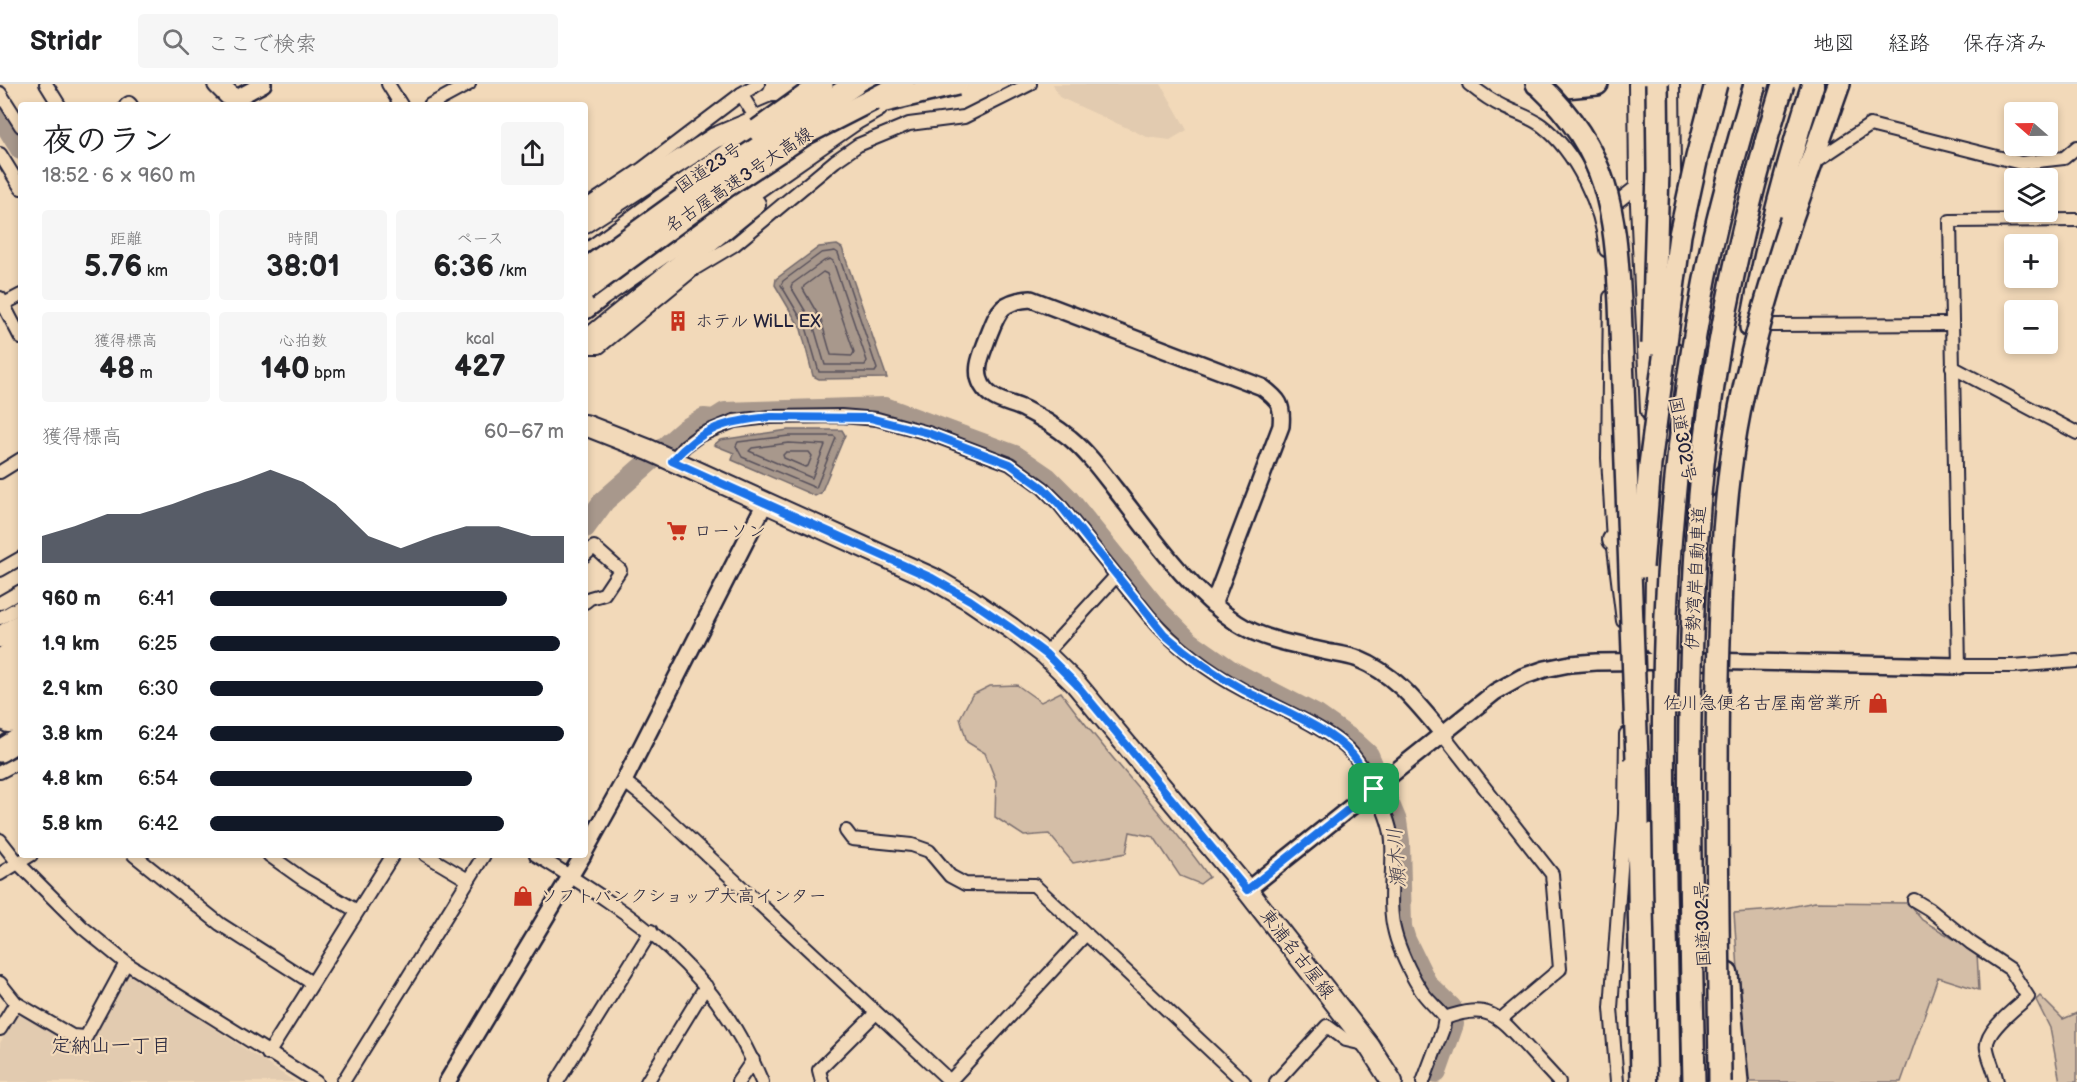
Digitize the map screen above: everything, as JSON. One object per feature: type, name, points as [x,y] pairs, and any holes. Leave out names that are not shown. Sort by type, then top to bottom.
[{"type":"highway","name":"名古屋高速3号大高線","points":[[588,268],[768,140],[855,84]]},
{"type":"highway","name":"名古屋高速3号大高線","points":[[588,301],[725,187],[805,134],[854,114],[903,84]]},
{"type":"highway","points":[[854,114],[957,84]]},
{"type":"highway","points":[[1538,84],[1565,87],[1597,84]]},
{"type":"highway","points":[[1538,84],[1568,114],[1589,147],[1606,186],[1615,232],[1620,303],[1637,759],[1642,1082]]},
{"type":"highway","points":[[1637,759],[1643,536],[1654,330],[1658,170],[1657,84]]},
{"type":"highway","points":[[1643,536],[1680,235],[1692,175],[1717,84]]},
{"type":"highway","name":"伊勢湾岸自動車道","points":[[1669,1082],[1664,695],[1668,576],[1675,486],[1686,400],[1712,245],[1755,84]]},
{"type":"highway","name":"伊勢湾岸自動車道","points":[[1694,1082],[1690,699],[1700,493],[1727,305],[1743,230],[1783,84]]},
{"type":"highway","points":[[1720,1082],[1717,872],[1720,604],[1727,510],[1748,339],[1773,218],[1813,84]]},
{"type":"highway","points":[[1736,430],[1770,287],[1804,179],[1839,84]]},
{"type":"highway","points":[[631,236],[732,150],[818,90]]},
{"type":"highway","points":[[0,660],[18,649]]},
{"type":"highway","points":[[0,693],[18,682]]},
{"type":"highway","points":[[0,751],[18,708]]},
{"type":"highway","points":[[1717,872],[1737,1082]]},
{"type":"highway","points":[[1632,1082],[1640,907]]},
{"type":"main road","points":[[218,84],[236,102]]},
{"type":"main road","name":"国道23号","points":[[588,254],[818,90],[836,84]]},
{"type":"main road","points":[[588,339],[854,114],[915,84]]},
{"type":"main road","name":"国道302号","points":[[1639,84],[1640,184],[1655,506],[1654,1082]]},
{"type":"main road","name":"国道302号","points":[[1669,84],[1672,384],[1694,510],[1700,661],[1701,872],[1710,1082]]},
{"type":"main road","points":[[588,220],[715,138],[818,90]]},
{"type":"main road","name":"東浦名古屋線","points":[[588,425],[662,456],[932,578],[978,606],[1046,654],[1105,716],[1247,890],[1369,1046],[1392,1082]]},
{"type":"main road","points":[[1613,540],[1656,577]]},
{"type":"main road","points":[[0,637],[18,626]]},
{"type":"main road","points":[[0,673],[18,662]]},
{"type":"main road","name":"東浦名古屋線","points":[[1369,1046],[1408,1082]]},
{"type":"street","points":[[46,84],[57,102]]},
{"type":"street","points":[[236,102],[263,84]]},
{"type":"street","points":[[388,84],[399,102]]},
{"type":"street","points":[[436,102],[469,84]]},
{"type":"street","points":[[588,205],[642,169],[741,94],[758,84]]},
{"type":"street","points":[[588,347],[599,347],[694,269],[734,245],[800,183],[858,145],[909,124],[964,117],[1030,84]]},
{"type":"street","points":[[1469,84],[1503,106],[1540,124],[1556,139],[1573,160],[1587,186],[1605,240],[1610,293],[1608,458],[1613,540],[1628,662],[1625,814],[1611,1008],[1617,1082]]},
{"type":"street","points":[[1694,510],[1728,465],[1740,439],[1792,229],[1844,84]]},
{"type":"street","points":[[0,93],[18,121]]},
{"type":"street","points":[[741,94],[752,110]]},
{"type":"street","points":[[1816,161],[1870,125],[2021,163],[2064,158],[2077,147]]},
{"type":"street","points":[[0,154],[18,183]]},
{"type":"street","points":[[1598,216],[1640,184]]},
{"type":"street","points":[[1959,666],[1950,221],[2077,220]]},
{"type":"street","points":[[18,296],[1,303],[18,333]]},
{"type":"street","points":[[1212,605],[1281,426],[1282,408],[1275,396],[1262,387],[1031,299],[1007,304],[998,311],[980,360],[978,374],[982,385],[993,397],[1023,409],[1070,438],[1089,457],[1180,572],[1212,605],[1239,624],[1260,635],[1356,658],[1381,670],[1404,687],[1552,874],[1560,969],[1501,1019]]},
{"type":"street","points":[[1767,325],[1952,324]]},
{"type":"street","points":[[1952,367],[2077,433]]},
{"type":"street","points":[[662,456],[700,435],[734,421],[771,417],[841,417],[877,419],[928,433],[1010,464],[1043,488],[1059,504],[1164,634],[1184,651],[1243,690],[1316,727],[1347,748],[1376,787],[1389,823],[1392,840],[1392,908],[1396,935],[1419,987],[1450,1016],[1478,1011],[1501,1019],[1559,1082]]},
{"type":"street","points":[[0,472],[18,461]]},
{"type":"street","points":[[588,846],[624,781],[765,503]]},
{"type":"street","points":[[588,552],[594,547],[620,570],[604,594],[588,600]]},
{"type":"street","points":[[0,570],[18,560]]},
{"type":"street","points":[[1046,654],[1116,576]]},
{"type":"street","points":[[0,603],[18,593]]},
{"type":"street","points":[[0,618],[18,608]]},
{"type":"street","points":[[1247,890],[1495,692],[1522,677],[1545,669],[1570,663],[1654,661],[2013,666],[2077,661]]},
{"type":"street","points":[[0,772],[18,763]]},
{"type":"street","points":[[624,781],[650,802],[951,1081],[1085,935]]},
{"type":"street","points":[[846,831],[852,839],[912,845],[929,851],[950,876],[965,884],[1034,885],[1244,1082]]},
{"type":"street","points":[[0,840],[18,863],[82,927],[126,963],[316,1082]]},
{"type":"street","points":[[0,874],[27,858]]},
{"type":"street","points":[[138,858],[220,924],[312,983]]},
{"type":"street","points":[[273,858],[304,880],[357,911]]},
{"type":"street","points":[[268,1054],[391,858]]},
{"type":"street","points":[[431,858],[468,880]]},
{"type":"street","points":[[343,1082],[482,858]]},
{"type":"street","points":[[541,858],[651,931],[683,960],[706,986],[738,1032],[762,1082]]},
{"type":"street","points":[[447,1082],[581,858]]},
{"type":"street","points":[[1914,900],[2010,969],[2028,997],[2002,1021],[1987,1039],[1986,1048],[1994,1066],[1997,1082]]},
{"type":"street","points":[[557,1082],[651,931]]},
{"type":"street","points":[[0,983],[16,1003],[72,1036],[86,1037],[126,963]]},
{"type":"street","points":[[646,1082],[706,986]]},
{"type":"street","points":[[0,1029],[16,1003]]},
{"type":"street","points":[[822,1082],[819,1070],[876,1013]]},
{"type":"street","points":[[1423,1082],[1450,1016]]},
{"type":"street","points":[[1276,1082],[1327,1026],[1346,1040],[1369,1046]]},
{"type":"street","points":[[738,1082],[753,1060]]},
{"type":"shaded area","points":[[1053,84],[1161,84],[1187,130],[1170,140],[1147,137],[1059,97]]},
{"type":"shaded area","points":[[1017,685],[1041,702],[1061,692],[1209,877],[1200,884],[1180,876],[1154,837],[1130,832],[1126,853],[1073,863],[1049,834],[1024,836],[995,817],[996,781],[985,753],[967,742],[960,718],[972,695],[990,686]]},
{"type":"shaded area","points":[[1815,902],[1908,903],[1922,920],[1977,953],[1979,990],[1938,977],[1901,1082],[1746,1082],[1734,913],[1775,910]]},
{"type":"shaded area","points":[[129,972],[295,1082],[0,1082],[0,1043],[18,1014],[23,1012],[83,1047]]},
{"type":"shaded area","points":[[2040,996],[2063,1019],[2077,1013],[2077,1082],[2060,1082],[2050,1028],[2036,1000]]},
{"type":"water","points":[[837,245],[842,248],[887,378],[819,379],[813,376],[801,329],[775,285],[776,279],[819,247]]},
{"type":"water","points":[[788,430],[842,430],[845,435],[821,493],[815,496],[732,460],[734,453],[714,445],[720,440]]},
{"type":"waterway","name":"瀬木川","points":[[0,115],[18,144]]},
{"type":"waterway","name":"瀬木川","points":[[588,523],[604,501],[685,430],[704,419],[714,420],[725,413],[885,408],[1015,456],[1047,478],[1067,498],[1158,611],[1189,642],[1232,672],[1317,716],[1354,742],[1368,755],[1396,821],[1399,842],[1401,927],[1405,940],[1427,985],[1451,1008],[1453,1024],[1436,1072]]},
{"type":"place","name":"ホテル WiLL EX","points":[[678,321]]},
{"type":"place","name":"ローソン","points":[[677,531]]},
{"type":"place","name":"佐川急便名古屋南営業所","points":[[1878,703]]},
{"type":"place","name":"ソフトバンクショップ大高インター","points":[[523,896]]},
{"type":"district","name":"定納山一丁目","points":[[111,1046]]},
{"type":"route","points":[[771,417],[841,417],[877,419],[928,433],[1010,464],[1043,488],[1059,504],[1164,634],[1217,674],[1243,690],[1316,727],[1347,748],[1374,789],[1247,890],[1105,716],[1046,654],[970,600],[932,578],[672,461],[700,435],[734,421],[771,417]]}]
